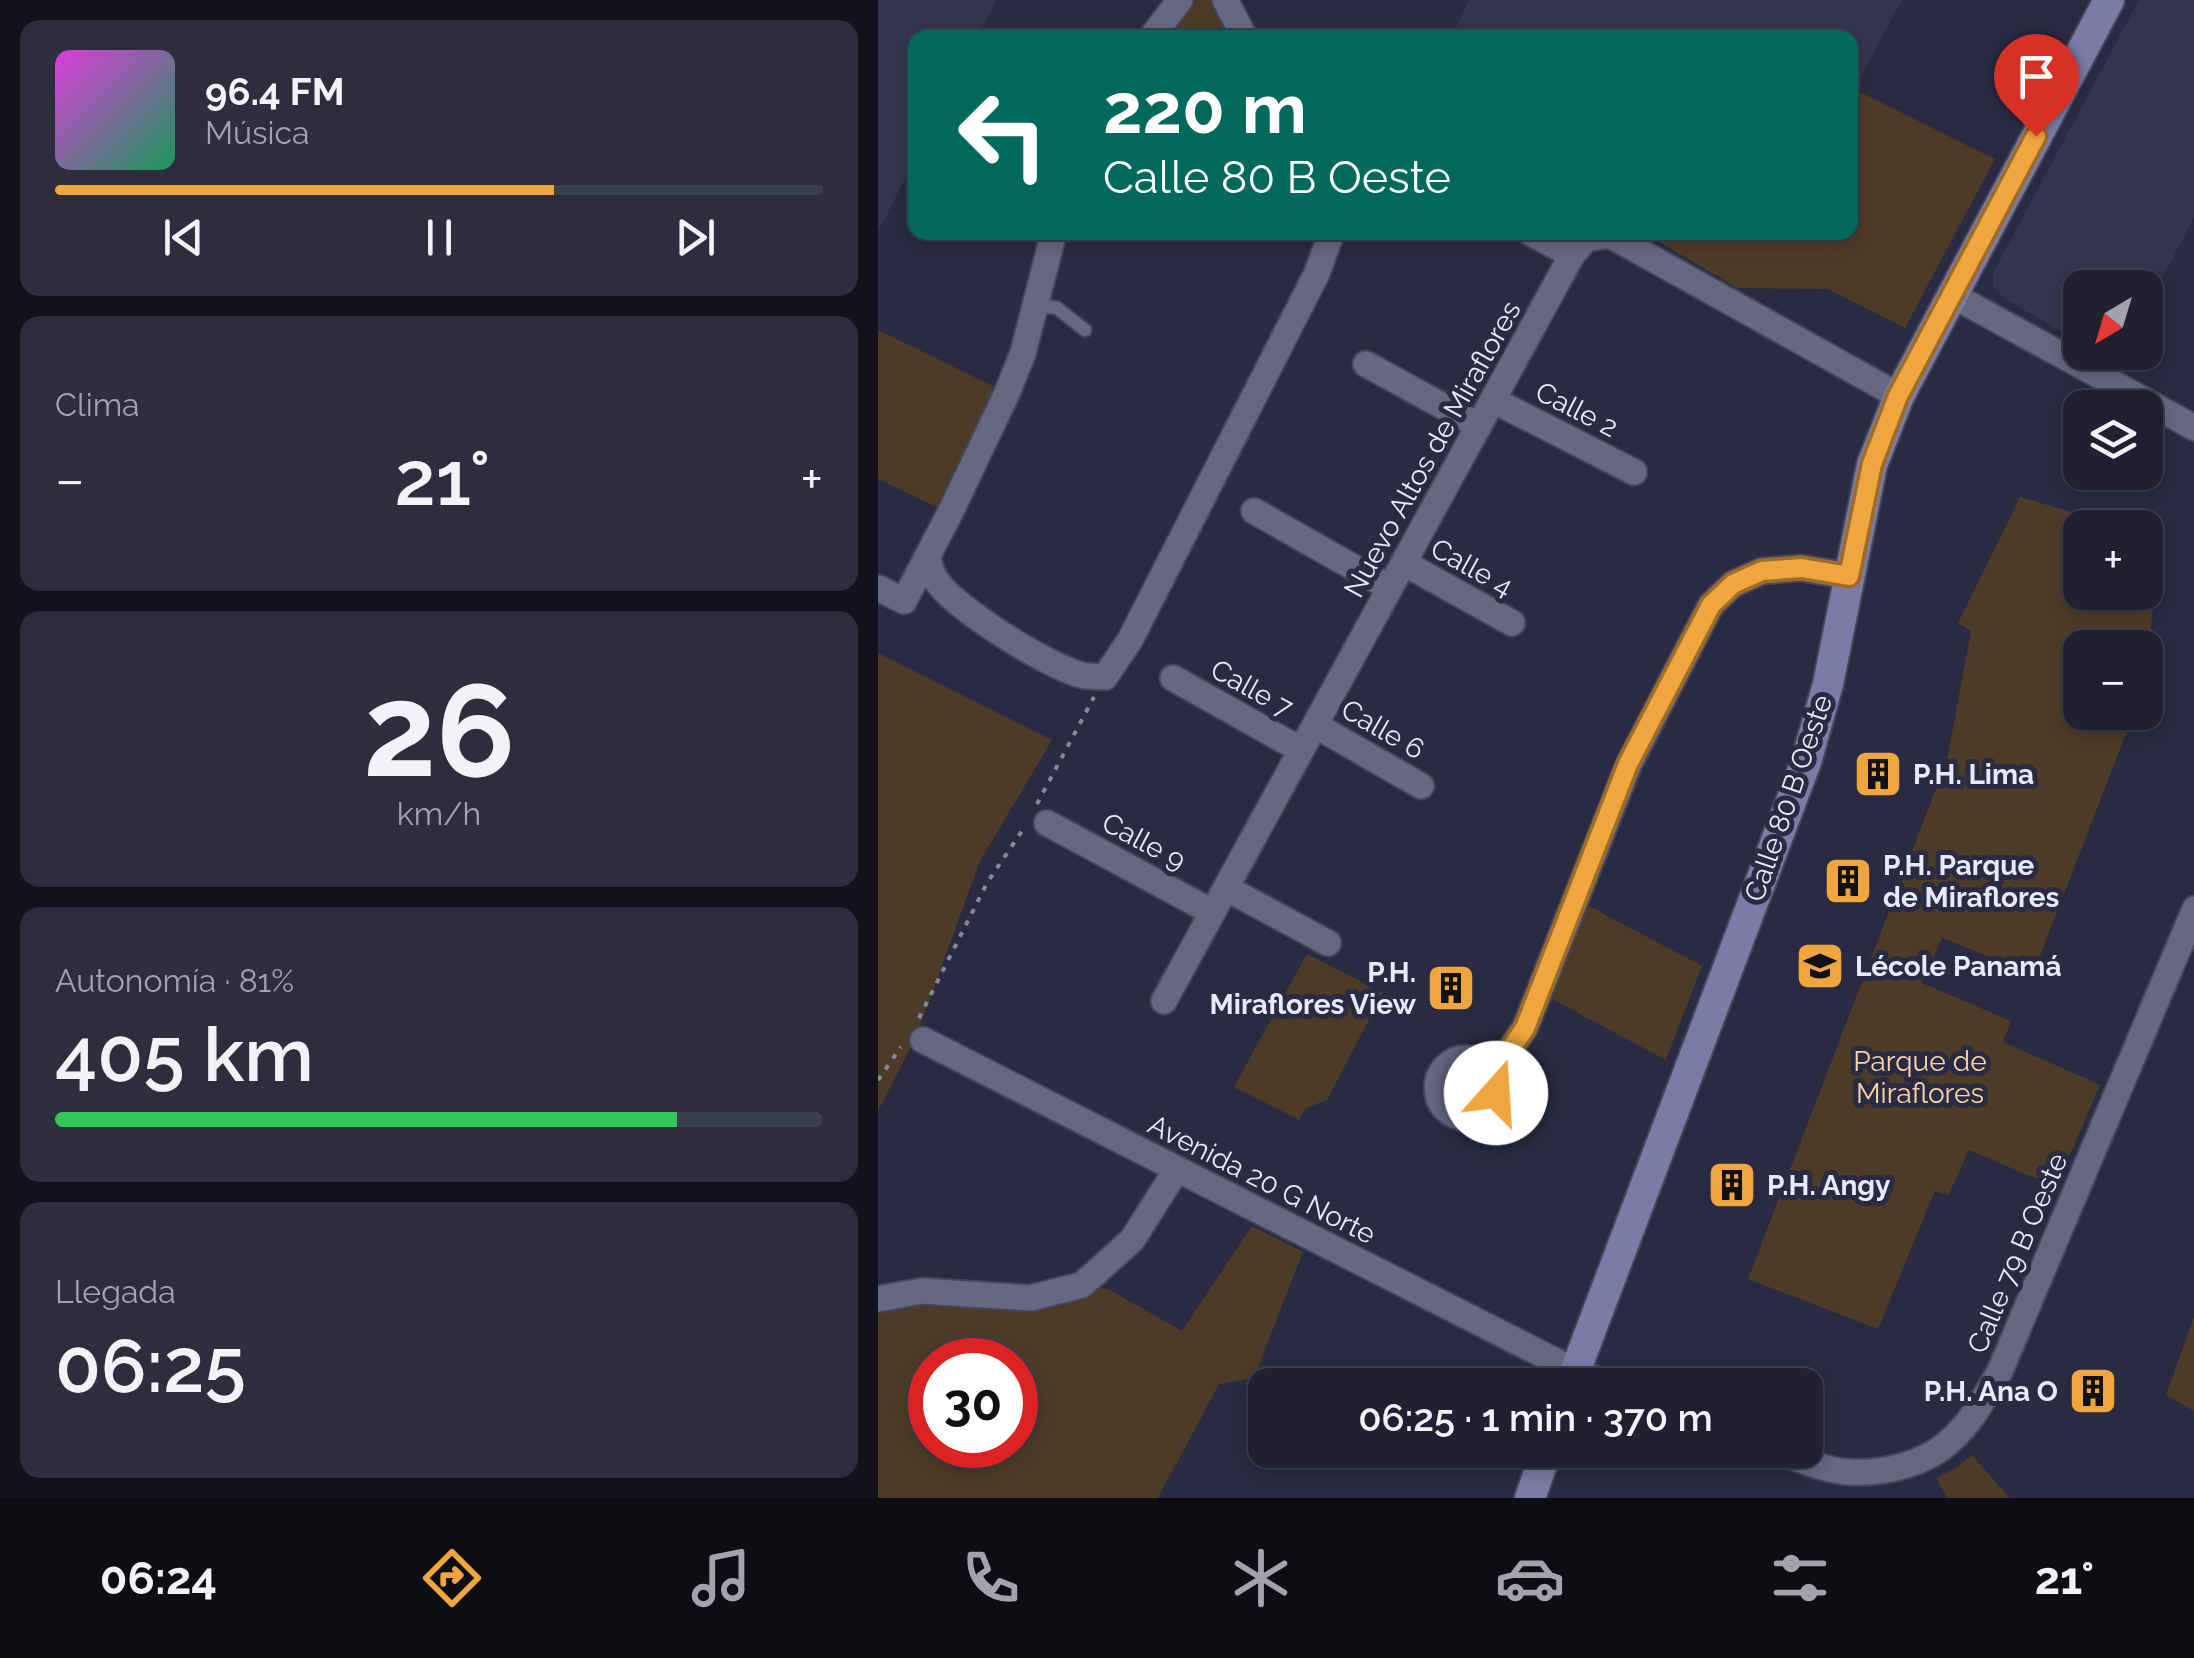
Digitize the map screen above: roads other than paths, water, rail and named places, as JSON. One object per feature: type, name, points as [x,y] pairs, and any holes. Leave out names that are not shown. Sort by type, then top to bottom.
[{"type":"street","points":[[1157,30],[1180,0]]},
{"type":"street","points":[[1225,0],[1242,30]]},
{"type":"street","name":"Calle 80 B Oeste","points":[[1577,1368],[1806,762],[1828,684],[1872,464],[1898,396],[2108,0]]},
{"type":"street","points":[[878,588],[904,601],[927,558],[1008,393],[1023,353],[1052,240]]},
{"type":"street","points":[[927,558],[936,580],[955,601],[1002,634],[1080,674],[1105,677],[1130,640],[1318,273],[1329,240]]},
{"type":"street","points":[[1544,240],[1572,255],[1584,240]]},
{"type":"street","points":[[1619,240],[1898,396]]},
{"type":"street","name":"Nuevo Altos de Miraflores","points":[[1164,1001],[1572,255]]},
{"type":"street","points":[[1952,296],[2194,428]]},
{"type":"street","points":[[1366,364],[1479,426]]},
{"type":"street","name":"Calle 2","points":[[1493,400],[1634,472]]},
{"type":"street","points":[[1254,511],[1390,588]]},
{"type":"street","name":"Calle 4","points":[[1404,563],[1512,623]]},
{"type":"street","points":[[1493,1074],[1525,1028],[1628,764],[1711,605],[1733,584],[1762,571],[1802,568],[1849,576]]},
{"type":"street","name":"Calle 7","points":[[1173,678],[1301,750]]},
{"type":"street","name":"Calle 6","points":[[1315,725],[1421,786]]},
{"type":"street","name":"Calle 9","points":[[1047,824],[1212,912]]},
{"type":"street","points":[[1226,888],[1328,943]]},
{"type":"street","name":"Calle 79 B Oeste","points":[[1823,1465],[1847,1472],[1886,1470],[1929,1456],[1952,1440],[1983,1401],[2000,1371],[2194,909]]},
{"type":"street","name":"Avenida 20 G Norte","points":[[914,1036],[1177,1169],[1554,1368]]},
{"type":"street","points":[[878,1299],[922,1292],[1030,1298],[1082,1284],[1132,1240],[1177,1169]]},
{"type":"street","points":[[1530,1498],[1541,1468]]},
{"type":"lane","points":[[1034,306],[1058,308],[1084,330]]},
{"type":"place","name":"P.H. Lima","points":[[1878,774]]},
{"type":"place","name":"P.H. Parque de Miraflores","points":[[1848,881]]},
{"type":"place","name":"Lécole Panamá","points":[[1820,966]]},
{"type":"place","name":"P.H. Miraflores View","points":[[1451,988]]},
{"type":"place","name":"P.H. Angy","points":[[1732,1185]]},
{"type":"place","name":"P.H. Ana O","points":[[2093,1391]]},
{"type":"park label","name":"Parque de Miraflores","points":[[1920,1077]]}]
